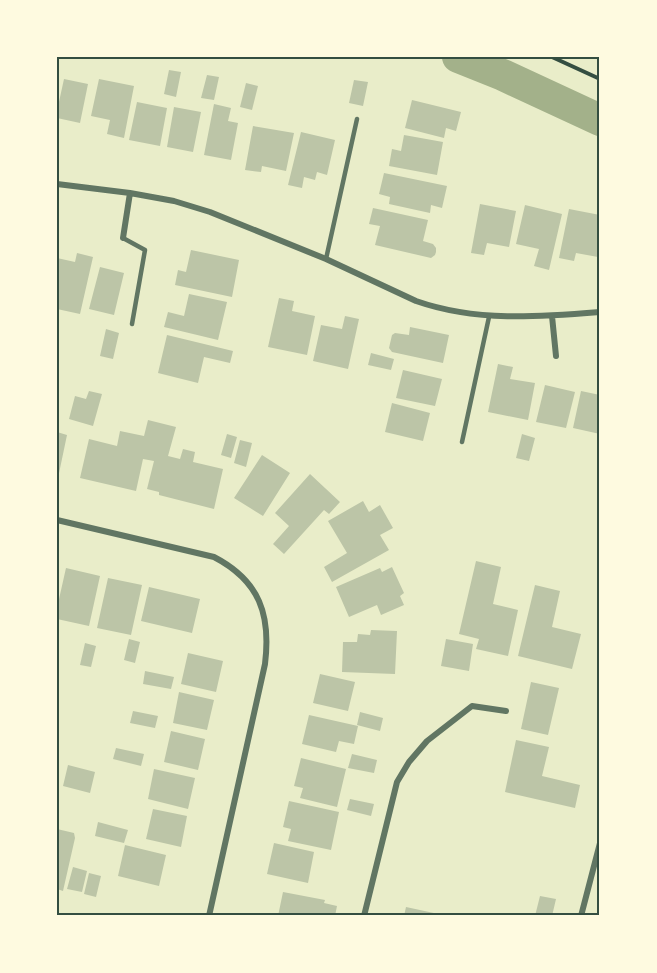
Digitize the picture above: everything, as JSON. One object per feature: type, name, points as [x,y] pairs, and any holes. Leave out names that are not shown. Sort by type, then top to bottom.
[{"type":"street","points":[[57,184],[174,201],[210,212],[326,259],[435,308],[489,316],[552,316],[600,312]]},
{"type":"street","points":[[123,238],[130,193]]},
{"type":"street","points":[[552,316],[556,356]]},
{"type":"street","points":[[57,520],[214,557],[226,563],[249,585],[261,604],[266,620],[268,642],[265,664],[209,916]]},
{"type":"street","points":[[364,916],[397,782],[409,762],[428,741],[472,706],[506,711]]},
{"type":"street","points":[[581,916],[600,843]]},
{"type":"lane","points":[[326,259],[357,119]]},
{"type":"lane","points":[[123,238],[146,250],[132,324]]},
{"type":"lane","points":[[462,442],[489,316]]},
{"type":"path","points":[[552,57],[600,79]]},
{"type":"building","points":[[169,70],[181,72],[176,97],[164,94]]},
{"type":"building","points":[[207,75],[219,77],[214,100],[201,98]]},
{"type":"building","points":[[64,79],[88,84],[80,123],[57,118]]},
{"type":"building","points":[[99,79],[134,86],[124,138],[107,134],[110,120],[91,116]]},
{"type":"building","points":[[354,80],[368,82],[363,106],[349,103]]},
{"type":"building","points":[[246,83],[258,86],[252,110],[240,107]]},
{"type":"building","points":[[412,100],[461,112],[456,131],[446,128],[444,138],[405,128]]},
{"type":"building","points":[[137,102],[167,108],[160,146],[129,140]]},
{"type":"building","points":[[214,104],[231,108],[228,121],[238,123],[231,160],[204,155]]},
{"type":"building","points":[[174,107],[201,112],[193,152],[167,147]]},
{"type":"building","points":[[253,126],[294,133],[286,171],[262,166],[261,172],[245,170]]},
{"type":"building","points":[[301,132],[335,140],[327,175],[317,172],[315,180],[304,177],[302,188],[288,185]]},
{"type":"building","points":[[404,135],[443,142],[437,175],[389,166],[392,149],[401,151]]},
{"type":"building","points":[[384,173],[447,186],[442,208],[431,205],[430,213],[389,204],[390,197],[379,194]]},
{"type":"building","points":[[480,204],[516,211],[509,247],[487,243],[484,255],[471,253]]},
{"type":"building","points":[[525,205],[562,214],[549,270],[534,266],[539,249],[516,244]]},
{"type":"building","points":[[373,208],[428,220],[423,241],[433,244],[436,248],[435,255],[431,258],[375,245],[380,226],[369,224]]},
{"type":"building","points":[[569,209],[600,215],[598,257],[576,253],[574,261],[559,258]]},
{"type":"building","points":[[191,250],[239,260],[232,297],[175,285],[178,270],[186,272]]},
{"type":"building","points":[[77,253],[93,257],[80,314],[57,309],[57,258],[75,262]]},
{"type":"building","points":[[100,267],[124,273],[114,315],[89,309]]},
{"type":"building","points":[[189,294],[227,302],[218,340],[164,327],[168,312],[184,316]]},
{"type":"building","points":[[279,298],[294,301],[292,311],[315,316],[307,355],[268,347]]},
{"type":"building","points":[[345,316],[359,319],[348,369],[313,361],[321,325],[342,329]]},
{"type":"building","points":[[410,327],[449,335],[443,363],[392,352],[389,348],[392,335],[395,333],[409,335]]},
{"type":"building","points":[[106,329],[119,333],[113,359],[100,356]]},
{"type":"building","points":[[167,335],[233,351],[230,363],[204,357],[198,383],[158,373]]},
{"type":"building","points":[[371,353],[394,359],[391,370],[368,365]]},
{"type":"building","points":[[498,364],[513,367],[510,379],[535,383],[528,420],[488,412]]},
{"type":"building","points":[[403,370],[442,379],[435,406],[396,398]]},
{"type":"building","points":[[545,385],[575,392],[566,428],[536,422]]},
{"type":"building","points":[[89,391],[102,394],[93,426],[69,419],[75,396],[86,399]]},
{"type":"building","points":[[581,391],[600,395],[600,434],[573,428]]},
{"type":"building","points":[[392,403],[430,413],[423,441],[385,432]]},
{"type":"building","points":[[148,420],[176,427],[168,456],[180,459],[183,449],[195,452],[193,462],[223,469],[214,509],[159,495],[159,492],[147,489],[154,461],[143,459],[136,491],[80,478],[89,439],[117,446],[120,431],[144,436]]},
{"type":"building","points":[[57,432],[67,435],[58,478],[57,478]]},
{"type":"building","points":[[227,434],[237,437],[231,458],[221,455]]},
{"type":"building","points":[[522,434],[535,438],[529,461],[516,458]]},
{"type":"building","points":[[240,440],[252,443],[246,467],[234,463]]},
{"type":"building","points":[[262,455],[290,473],[263,516],[234,498]]},
{"type":"building","points":[[310,474],[340,502],[329,514],[324,510],[284,554],[273,544],[289,526],[275,513]]},
{"type":"building","points":[[363,501],[369,512],[380,505],[393,528],[380,535],[389,550],[332,582],[324,567],[347,553],[328,521]]},
{"type":"building","points":[[476,561],[501,567],[493,604],[518,610],[508,656],[476,649],[479,639],[459,634]]},
{"type":"building","points":[[392,567],[404,593],[400,596],[404,605],[381,615],[377,605],[349,617],[336,587],[380,568],[382,572]]},
{"type":"building","points":[[66,568],[100,576],[89,626],[57,619],[57,608]]},
{"type":"building","points":[[108,578],[142,585],[131,635],[97,628]]},
{"type":"building","points":[[535,585],[560,591],[552,627],[581,634],[572,669],[518,656]]},
{"type":"building","points":[[149,587],[200,599],[192,633],[141,621]]},
{"type":"building","points":[[371,630],[397,631],[395,674],[342,672],[343,642],[357,642],[358,634],[370,635]]},
{"type":"building","points":[[129,639],[140,642],[135,663],[124,660]]},
{"type":"building","points":[[446,639],[473,644],[469,671],[441,666]]},
{"type":"building","points":[[85,643],[96,646],[91,667],[80,665]]},
{"type":"building","points":[[188,653],[223,661],[216,692],[181,684]]},
{"type":"building","points":[[145,671],[174,677],[171,689],[143,684]]},
{"type":"building","points":[[320,674],[355,682],[348,711],[313,703]]},
{"type":"building","points":[[531,682],[559,688],[548,735],[521,729]]},
{"type":"building","points":[[179,692],[214,700],[207,730],[173,723]]},
{"type":"building","points":[[133,711],[158,716],[155,728],[130,723]]},
{"type":"building","points":[[360,712],[383,718],[380,731],[357,725]]},
{"type":"building","points":[[309,715],[358,726],[354,744],[339,741],[336,752],[302,744]]},
{"type":"building","points":[[171,731],[205,739],[198,770],[164,762]]},
{"type":"building","points":[[516,740],[549,747],[542,776],[580,785],[575,808],[505,792]]},
{"type":"building","points":[[116,748],[144,754],[141,766],[113,759]]},
{"type":"building","points":[[352,754],[377,760],[374,773],[348,768]]},
{"type":"building","points":[[301,758],[346,769],[337,807],[300,798],[303,788],[294,786]]},
{"type":"building","points":[[68,765],[95,772],[90,793],[63,786]]},
{"type":"building","points":[[154,769],[195,778],[188,809],[148,799]]},
{"type":"building","points":[[350,799],[374,804],[371,816],[347,810]]},
{"type":"building","points":[[289,801],[339,812],[331,850],[288,841],[291,829],[283,827]]},
{"type":"building","points":[[153,809],[187,816],[181,847],[146,839]]},
{"type":"building","points":[[98,822],[128,830],[124,843],[95,836]]},
{"type":"building","points":[[57,829],[74,833],[75,838],[63,891],[57,889]]},
{"type":"building","points":[[274,843],[314,852],[308,883],[267,874]]},
{"type":"building","points":[[125,845],[166,855],[159,886],[118,876]]},
{"type":"building","points":[[73,867],[87,871],[82,892],[67,889]]},
{"type":"building","points":[[89,873],[101,876],[96,897],[84,894]]},
{"type":"building","points":[[283,892],[325,900],[324,903],[337,906],[335,916],[278,916]]},
{"type":"building","points":[[540,896],[556,899],[552,916],[535,916]]},
{"type":"building","points":[[406,907],[443,915],[443,916],[404,916]]},
{"type":"waterway","points":[[458,57],[600,120]]}]
